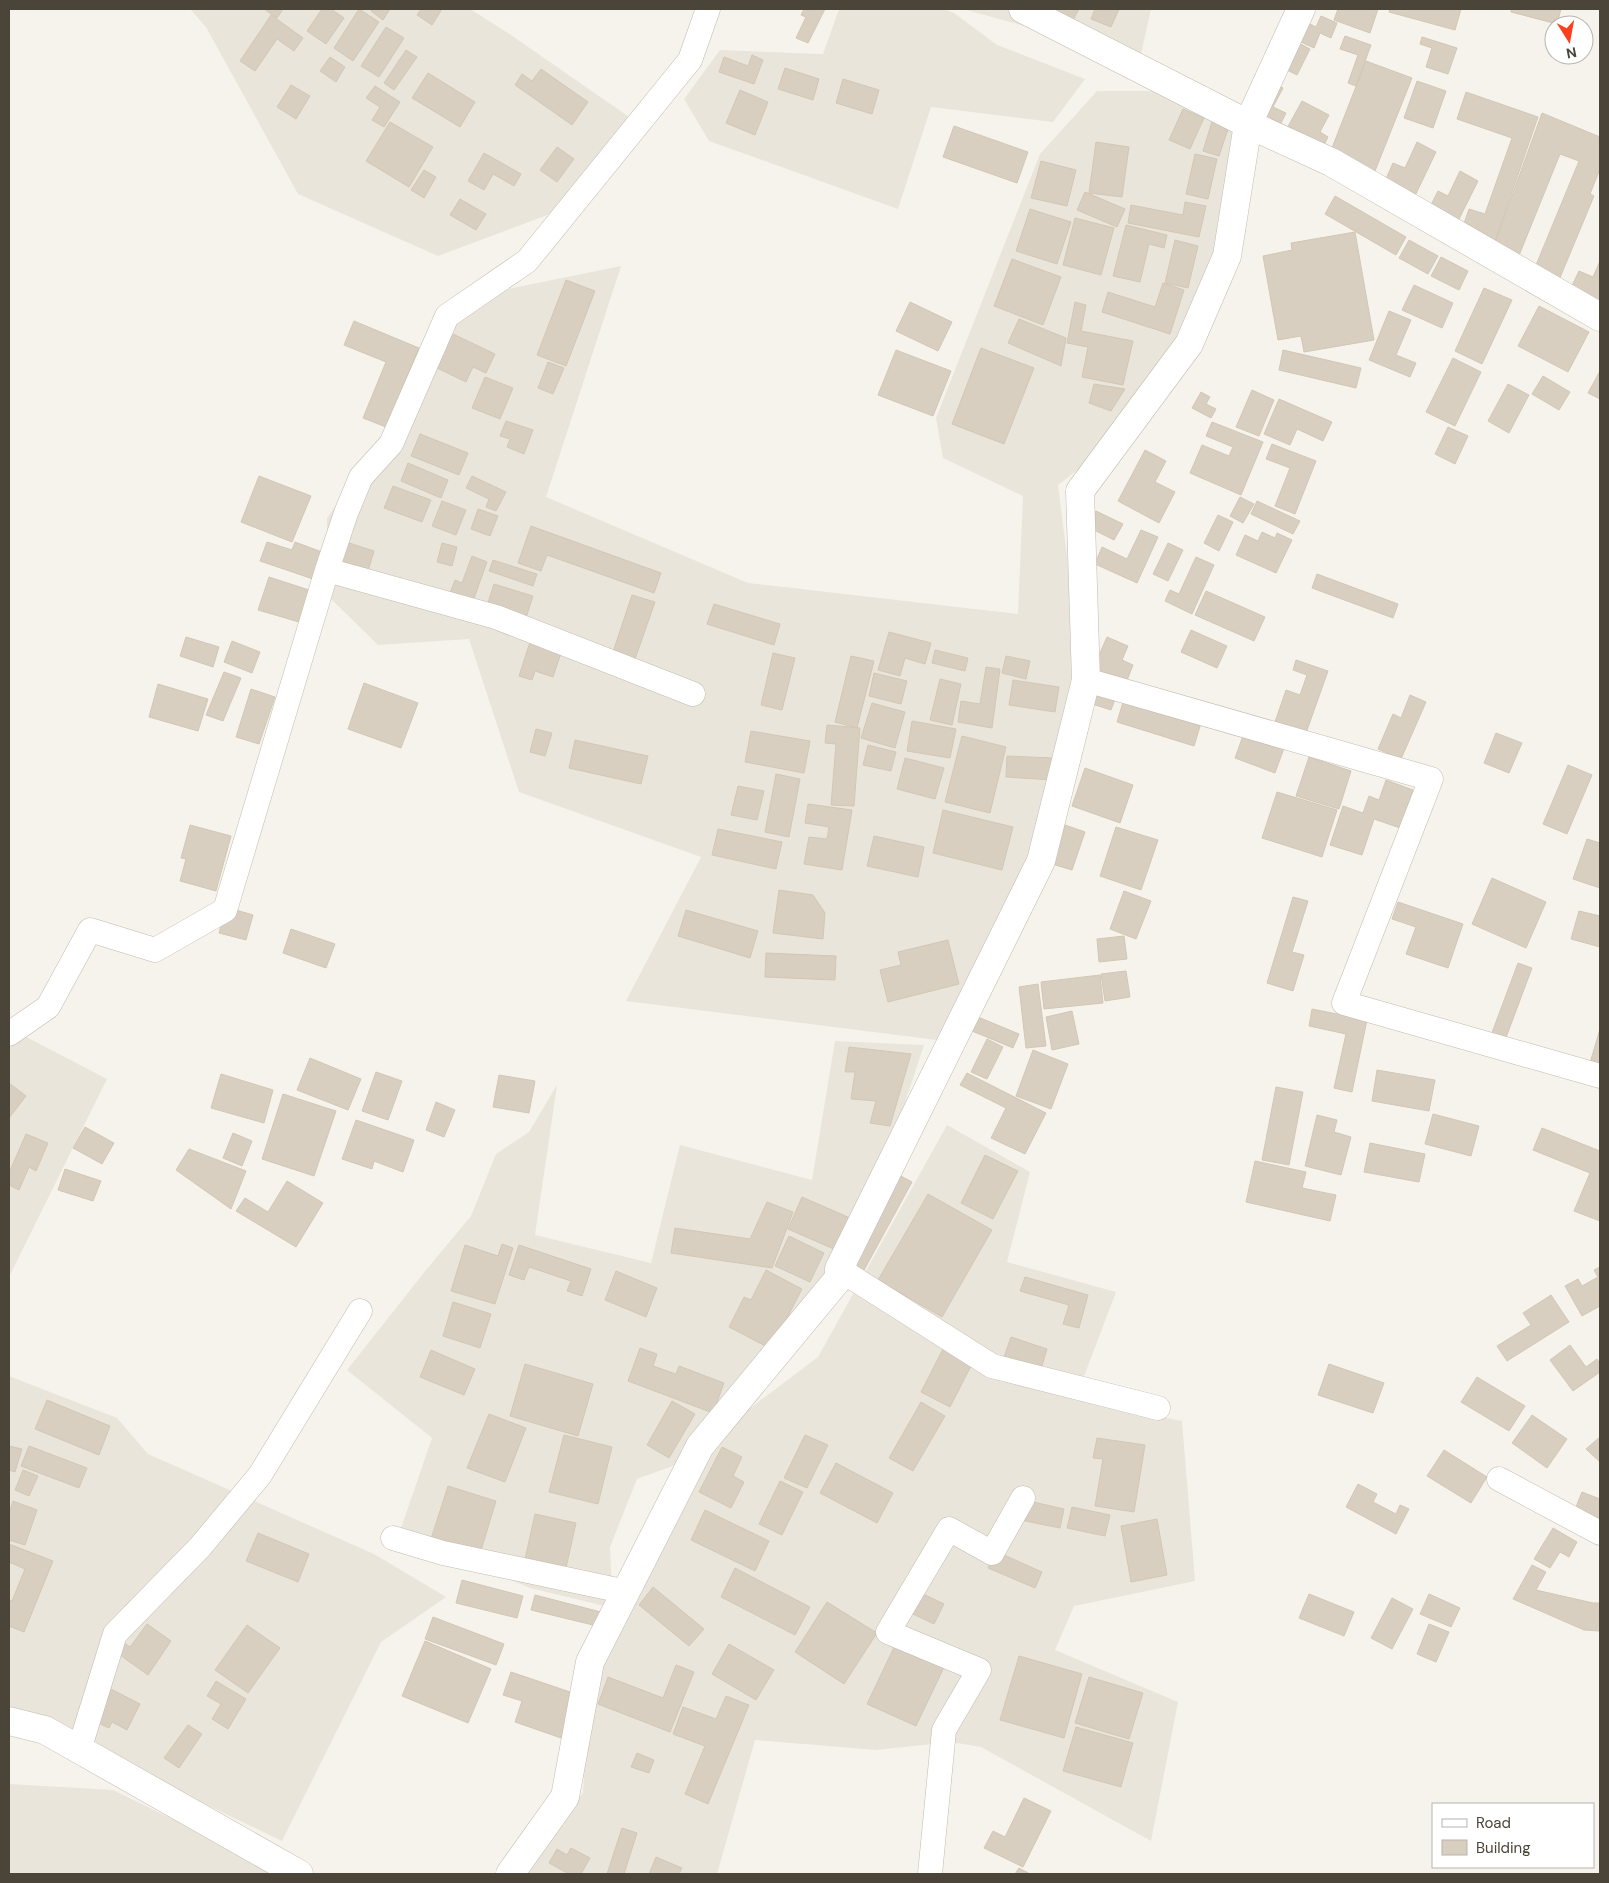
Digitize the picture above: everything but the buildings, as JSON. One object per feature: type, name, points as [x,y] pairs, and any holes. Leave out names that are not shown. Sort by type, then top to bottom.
[{"type":"street","points":[[9,1034],[48,1007],[90,930],[155,950],[225,910],[326,570],[346,513],[361,477],[391,444],[447,316],[527,261],[690,60],[708,9]]},
{"type":"street","points":[[1023,9],[1248,124],[1331,162],[1600,318]]},
{"type":"street","points":[[510,1874],[565,1798],[590,1662],[700,1446],[839,1278],[839,1269],[1041,861],[1086,680],[1080,491],[1189,344],[1227,256],[1248,124],[1301,9]]},
{"type":"street","points":[[326,570],[496,617],[693,694]]},
{"type":"street","points":[[1086,680],[1431,779],[1344,1003],[1600,1076]]},
{"type":"street","points":[[839,1269],[992,1366],[1158,1408]]},
{"type":"street","points":[[79,1750],[116,1634],[200,1547],[260,1475],[360,1311]]},
{"type":"street","points":[[1499,1480],[1600,1533]]},
{"type":"street","points":[[930,1874],[944,1730],[979,1670],[888,1632],[949,1529],[992,1553],[1023,1498]]},
{"type":"street","points":[[394,1538],[443,1553],[627,1592]]},
{"type":"street","points":[[9,1721],[45,1730],[299,1874]]},
{"type":"shaded area","points":[[190,9],[470,9],[632,119],[582,202],[438,256],[298,194],[206,27]]},
{"type":"shaded area","points":[[839,9],[944,9],[954,13],[997,45],[1085,79],[1053,122],[931,107],[898,209],[709,141],[684,99],[720,50],[823,54]]},
{"type":"shaded area","points":[[963,9],[1151,9],[1140,58]]},
{"type":"shaded area","points":[[1097,91],[1180,91],[1247,121],[1197,322],[1129,430],[1058,485],[1082,675],[1043,814],[998,939],[937,1040],[626,1001],[701,857],[519,792],[469,639],[378,645],[327,595],[327,518],[382,444],[469,297],[621,266],[546,497],[748,583],[1018,614],[1023,496],[943,458],[936,418],[1040,154]]},
{"type":"shaded area","points":[[9,1028],[107,1079],[9,1277]]},
{"type":"shaded area","points":[[835,1041],[924,1045],[884,1166],[850,1248],[678,1464],[637,1479],[610,1547],[613,1608],[530,1588],[458,1558],[398,1537],[432,1438],[347,1370],[471,1216],[496,1154],[529,1132],[557,1085],[535,1235],[651,1263],[680,1145],[812,1180]]},
{"type":"shaded area","points":[[947,1125],[1030,1172],[1007,1262],[1116,1292],[1075,1400],[1182,1421],[1195,1581],[1074,1606],[1055,1650],[1178,1702],[1151,1841],[981,1747],[951,1742],[876,1750],[755,1740],[717,1874],[517,1874],[583,1793],[591,1662],[713,1436],[818,1357]]},
{"type":"shaded area","points":[[9,1376],[117,1418],[148,1454],[374,1554],[446,1597],[381,1642],[282,1841],[9,1710]]},
{"type":"shaded area","points":[[9,1784],[113,1790],[286,1874],[9,1874]]}]
